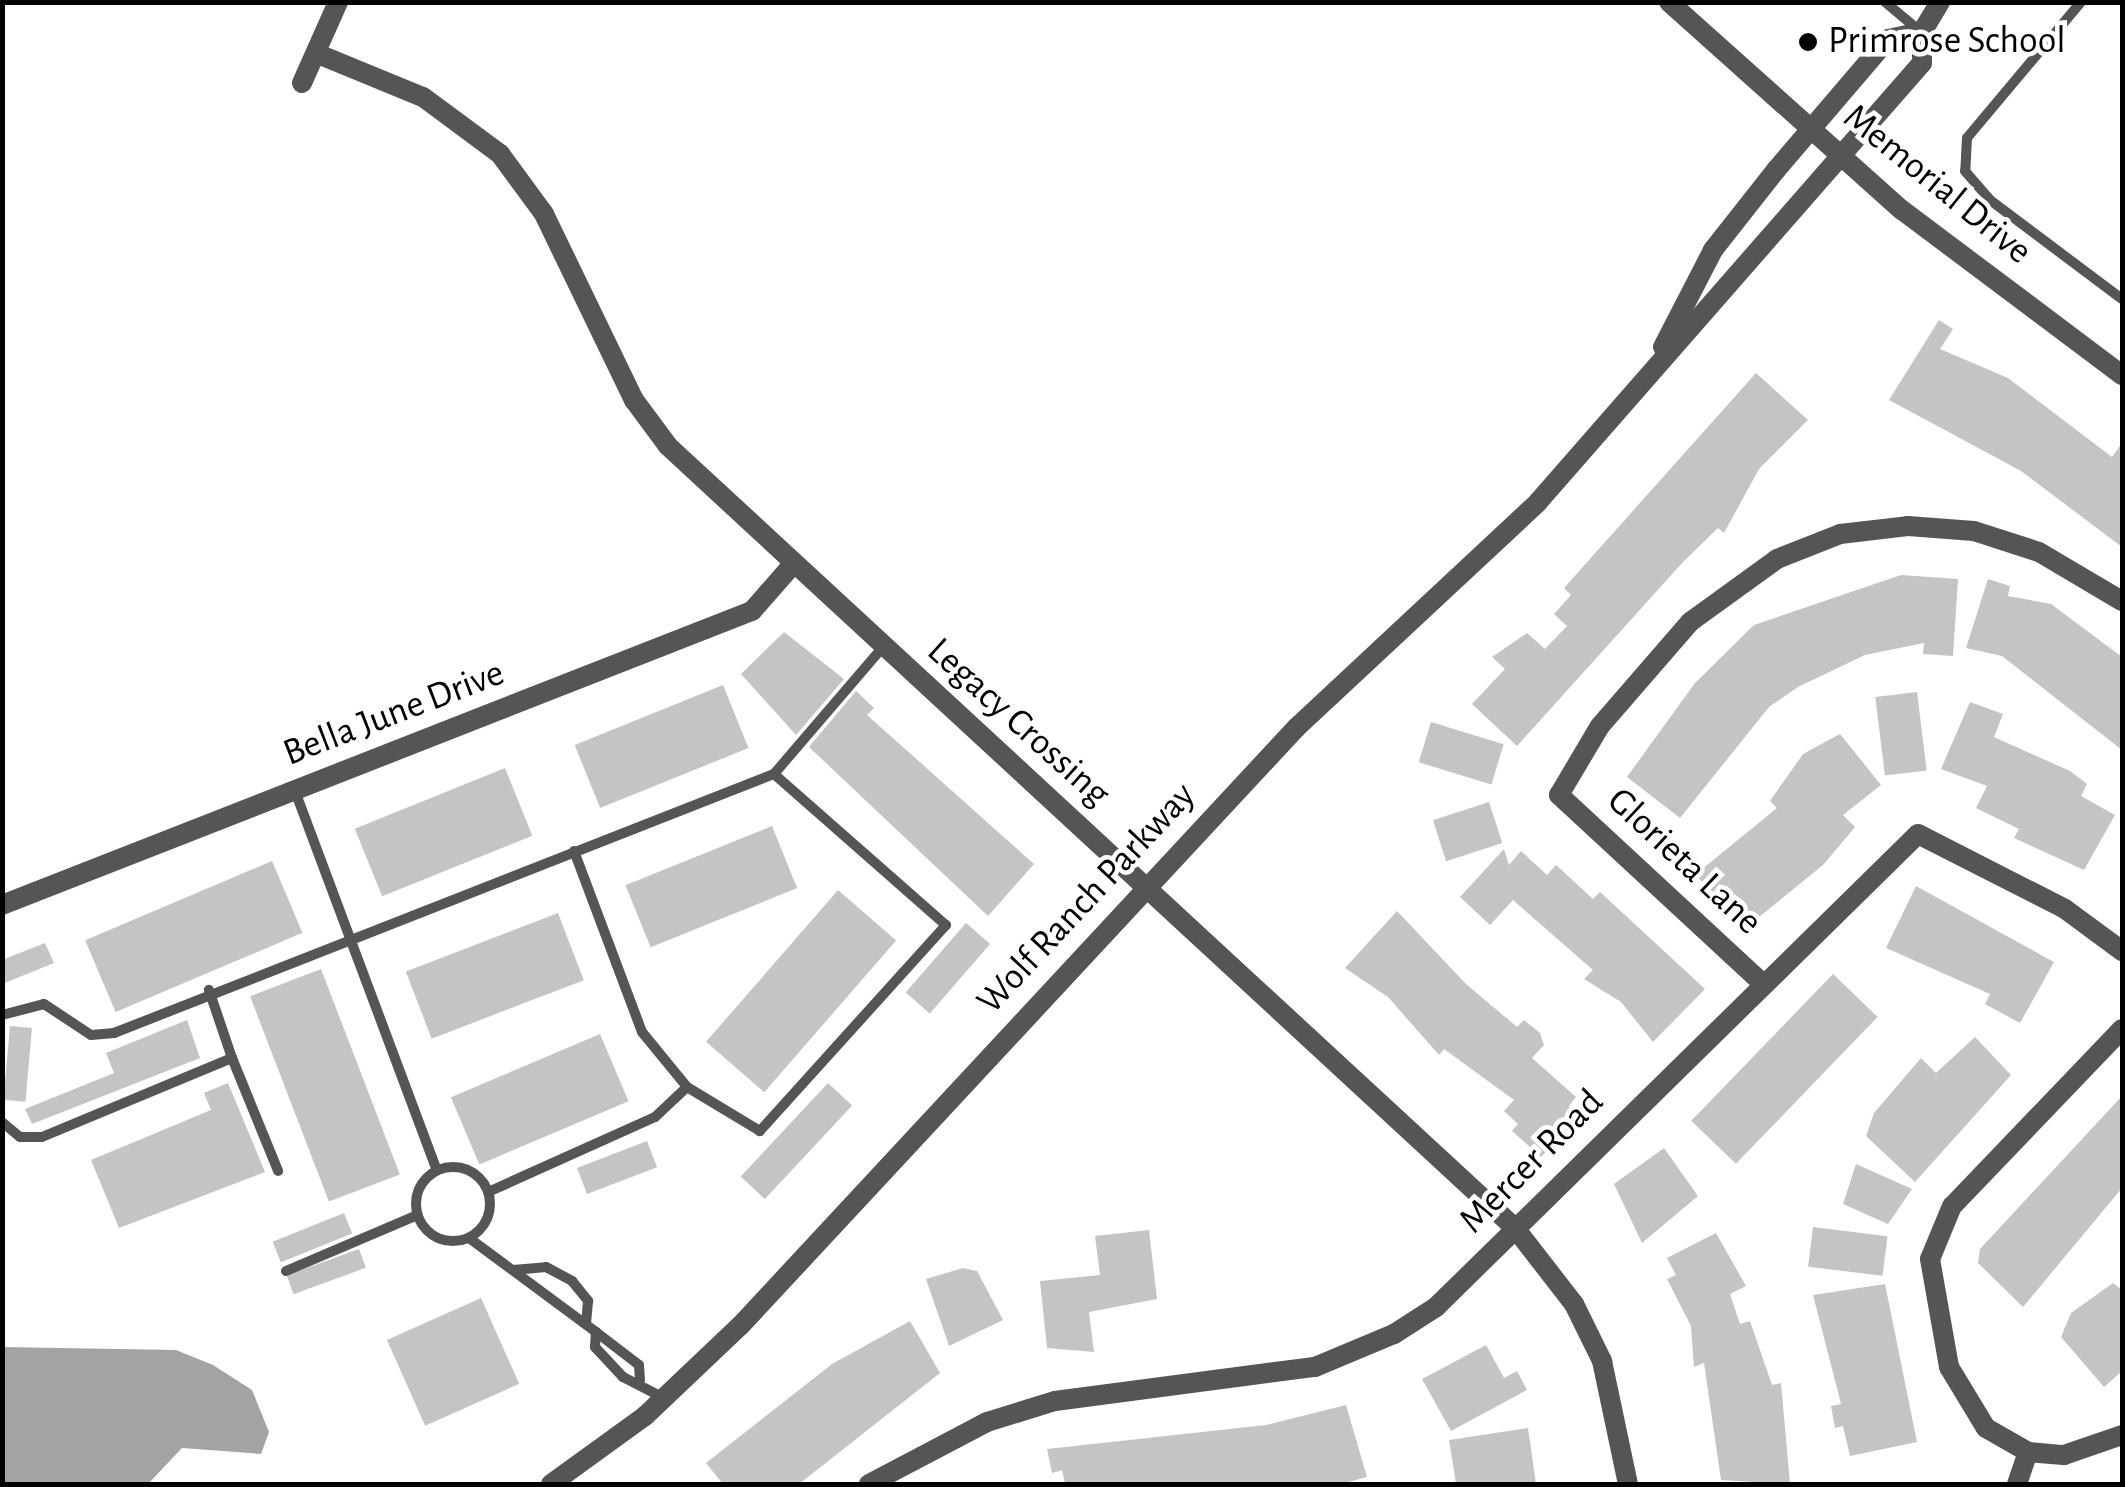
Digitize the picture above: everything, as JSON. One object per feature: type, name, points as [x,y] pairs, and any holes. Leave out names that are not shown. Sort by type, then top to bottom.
[{"type":"street","points":[[302,83],[338,2]]},
{"type":"street","name":"Memorial Drive","points":[[1669,2],[1840,156],[2122,374]]},
{"type":"street","name":"Wolf Ranch Parkway","points":[[1662,350],[1708,314],[1922,64],[1922,32],[1940,2]]},
{"type":"street","name":"Wolf Ranch Parkway","points":[[551,1484],[664,1398],[1144,886],[1538,502],[1662,350],[1713,250],[1811,128],[1888,38],[1922,32]]},
{"type":"street","name":"Legacy Crossing","points":[[318,54],[423,98],[500,154],[544,214],[634,400],[668,446],[882,648],[1515,1228],[1574,1304],[1602,1361],[1628,1484]]},
{"type":"street","name":"Glorieta Lane","points":[[1760,981],[1559,795],[1600,726],[1690,622],[1777,559],[1840,534],[1974,531],[2039,552],[2122,601]]},
{"type":"street","name":"Bella June Drive","points":[[2,905],[752,611],[794,563]]},
{"type":"street","name":"Mercer Road","points":[[869,1484],[898,1476],[1055,1401],[1316,1368],[1436,1307],[1760,981],[1918,834],[2065,909],[2122,951]]},
{"type":"street","points":[[2122,1030],[1952,1206],[1930,1260],[1948,1367],[1965,1402],[1986,1428],[2028,1452],[2086,1452],[2122,1436]]},
{"type":"street","points":[[2018,1484],[2028,1452]]},
{"type":"lane","points":[[1886,2],[1922,32]]},
{"type":"lane","points":[[2081,2],[1967,138],[1965,171],[1990,200],[2122,299]]},
{"type":"lane","points":[[2,1015],[44,1004],[90,1035],[114,1033],[209,990],[774,774],[882,648]]},
{"type":"lane","points":[[574,852],[642,1032],[687,1087],[760,1132],[946,925],[774,774]]},
{"type":"lane","points":[[294,790],[437,1170]]},
{"type":"lane","points":[[209,990],[278,1171]]},
{"type":"lane","points":[[2,1122],[20,1137],[42,1137],[232,1058]]},
{"type":"lane","points":[[488,1192],[654,1116],[687,1087]]},
{"type":"lane","points":[[469,1238],[487,1220],[488,1192],[468,1170],[437,1170],[418,1190],[416,1214],[432,1235],[469,1238],[639,1365],[640,1380]]},
{"type":"lane","points":[[286,1271],[416,1214]]},
{"type":"lane","points":[[512,1270],[546,1267],[572,1281],[588,1301],[595,1347],[623,1377],[640,1380],[664,1398]]},
{"type":"shaded area","points":[[3,1347],[176,1350],[213,1365],[252,1390],[269,1432],[261,1454],[182,1448],[148,1484],[4,1484]]},
{"type":"building","points":[[1939,320],[1953,329],[1940,349],[2008,378],[2112,457],[2122,443],[2122,547],[2021,471],[1889,400]]},
{"type":"building","points":[[1756,373],[1808,420],[1759,469],[1724,533],[1718,528],[1683,562],[1517,746],[1472,704],[1505,669],[1492,657],[1527,633],[1545,649],[1567,626],[1554,614],[1571,595],[1564,588]]},
{"type":"building","points":[[1901,575],[1958,579],[1953,656],[1923,654],[1924,643],[1865,655],[1798,687],[1769,707],[1680,818],[1627,777],[1695,683],[1754,625]]},
{"type":"building","points":[[1988,579],[2010,586],[2008,596],[2051,604],[2122,657],[2122,750],[2002,656],[1966,648]]},
{"type":"building","points":[[784,632],[844,679],[796,735],[741,674]]},
{"type":"building","points":[[723,685],[748,748],[600,808],[575,745]]},
{"type":"building","points":[[856,691],[874,708],[867,715],[1034,864],[988,916],[809,747]]},
{"type":"building","points":[[1917,692],[1927,770],[1885,776],[1875,697]]},
{"type":"building","points":[[1970,702],[2003,714],[1994,737],[2070,771],[2087,784],[2081,796],[2115,815],[2084,870],[2014,838],[2019,829],[1976,808],[1987,786],[1941,769]]},
{"type":"building","points":[[1431,722],[1504,744],[1491,784],[1419,762]]},
{"type":"building","points":[[1840,734],[1881,785],[1843,815],[1855,827],[1823,865],[1748,926],[1695,875],[1777,808],[1770,801],[1803,754]]},
{"type":"building","points":[[505,768],[532,836],[382,896],[355,829]]},
{"type":"building","points":[[1489,802],[1502,843],[1446,861],[1433,820]]},
{"type":"building","points":[[772,826],[797,888],[651,947],[626,885]]},
{"type":"building","points":[[1504,849],[1509,865],[1521,851],[1547,875],[1556,865],[1593,899],[1600,892],[1705,989],[1653,1042],[1621,1002],[1584,979],[1593,970],[1513,900],[1490,925],[1460,897]]},
{"type":"building","points":[[272,861],[302,933],[116,1012],[85,940]]},
{"type":"building","points":[[1916,886],[2054,962],[2020,1023],[1985,1004],[1990,994],[1886,948]]},
{"type":"building","points":[[838,890],[896,941],[764,1092],[706,1042]]},
{"type":"building","points":[[1397,911],[1466,984],[1517,1027],[1524,1020],[1540,1033],[1544,1045],[1532,1058],[1576,1097],[1569,1106],[1579,1116],[1541,1157],[1512,1131],[1518,1124],[1504,1111],[1514,1100],[1444,1049],[1439,1055],[1388,997],[1345,968]]},
{"type":"building","points":[[558,913],[584,980],[432,1039],[406,971]]},
{"type":"building","points":[[966,923],[990,944],[930,1013],[906,992]]},
{"type":"building","points":[[45,943],[54,963],[2,984],[2,960]]},
{"type":"building","points":[[321,969],[400,1174],[329,1202],[250,996]]},
{"type":"building","points":[[1833,974],[1878,1017],[1736,1164],[1691,1121]]},
{"type":"building","points":[[187,1020],[200,1058],[32,1124],[25,1109],[114,1073],[106,1053]]},
{"type":"building","points":[[10,1026],[32,1028],[25,1102],[4,1100]]},
{"type":"building","points":[[600,1034],[629,1101],[479,1164],[451,1097]]},
{"type":"building","points":[[1975,1037],[2011,1075],[1915,1182],[1866,1136],[1874,1113],[1921,1058],[1936,1073]]},
{"type":"building","points":[[228,1083],[265,1172],[119,1228],[91,1160],[211,1110],[204,1093]]},
{"type":"building","points":[[828,1083],[852,1106],[765,1199],[741,1177]]},
{"type":"building","points":[[2122,1096],[2122,1188],[2023,1307],[1978,1263],[1980,1249]]},
{"type":"building","points":[[647,1141],[657,1167],[587,1194],[577,1168]]},
{"type":"building","points":[[1664,1148],[1698,1196],[1642,1243],[1614,1184]]},
{"type":"building","points":[[1856,1164],[1912,1189],[1888,1224],[1843,1204]]},
{"type":"building","points":[[344,1213],[352,1233],[281,1262],[273,1242]]},
{"type":"building","points":[[1813,1227],[1887,1236],[1883,1276],[1808,1267]]},
{"type":"building","points":[[1149,1230],[1157,1299],[1089,1312],[1094,1352],[1047,1348],[1040,1281],[1100,1275],[1095,1236]]},
{"type":"building","points":[[1716,1233],[1746,1286],[1730,1294],[1740,1324],[1750,1321],[1772,1385],[1781,1383],[1790,1484],[1721,1480],[1704,1363],[1694,1367],[1691,1326],[1667,1279],[1676,1275],[1667,1258]]},
{"type":"building","points":[[359,1249],[366,1268],[293,1294],[287,1275]]},
{"type":"building","points":[[963,1268],[977,1271],[1003,1320],[949,1346],[926,1279]]},
{"type":"building","points":[[2113,1283],[2122,1290],[2122,1371],[2104,1387],[2061,1337],[2071,1313]]},
{"type":"building","points":[[1885,1284],[1917,1442],[1850,1456],[1843,1426],[1835,1428],[1831,1406],[1841,1404],[1813,1295]]},
{"type":"building","points":[[481,1298],[519,1384],[425,1426],[387,1340]]},
{"type":"building","points":[[910,1321],[940,1373],[799,1484],[723,1484],[706,1463],[832,1364]]},
{"type":"building","points":[[1486,1345],[1504,1378],[1517,1371],[1527,1390],[1451,1431],[1422,1379]]},
{"type":"building","points":[[1346,1405],[1367,1477],[1341,1484],[1065,1484],[1062,1470],[1052,1473],[1047,1449],[1266,1425]]},
{"type":"building","points":[[1528,1428],[1536,1484],[1456,1484],[1449,1440]]},
{"type":"place","name":"Primrose School","points":[[1808,42]]}]
